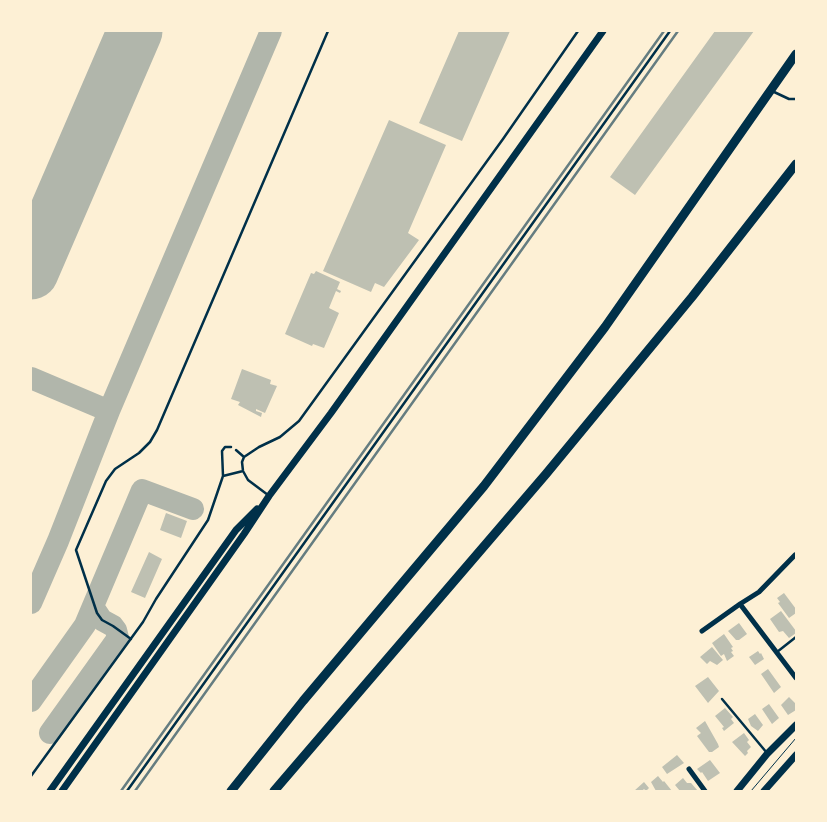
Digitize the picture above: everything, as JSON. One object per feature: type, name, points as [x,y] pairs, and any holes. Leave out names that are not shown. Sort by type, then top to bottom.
[{"type":"highway","points":[[231,791],[303,701],[484,486],[605,327],[796,54]]},
{"type":"highway","points":[[274,791],[546,474],[692,297],[796,164]]},
{"type":"main road","points":[[62,791],[269,496],[337,405],[603,31]]},
{"type":"main road","points":[[50,791],[236,530],[269,496]]},
{"type":"main road","points":[[737,791],[767,754],[796,725]]},
{"type":"main road","points":[[764,791],[796,755]]},
{"type":"street","points":[[702,631],[759,592],[795,555]]},
{"type":"street","points":[[740,604],[796,678]]},
{"type":"street","points":[[689,769],[705,791]]},
{"type":"lane","points":[[131,639],[102,620],[97,613],[76,550],[106,481],[115,469],[150,442],[157,430],[328,31]]},
{"type":"lane","points":[[269,496],[248,480],[243,470],[242,462],[244,457],[280,437],[298,421],[503,139],[578,31]]},
{"type":"lane","points":[[127,791],[670,31]]},
{"type":"lane","points":[[771,90],[789,99],[796,99]]},
{"type":"lane","points":[[31,776],[140,626],[179,562],[208,520],[223,476],[222,451],[227,446],[231,447]]},
{"type":"lane","points":[[236,450],[244,457]]},
{"type":"lane","points":[[223,476],[243,470]]},
{"type":"lane","points":[[777,652],[796,637]]},
{"type":"lane","points":[[722,699],[767,754]]},
{"type":"path","points":[[751,791],[796,738]]},
{"type":"building","points":[[459,31],[510,31],[462,141],[419,123]]},
{"type":"building","points":[[715,31],[754,31],[635,195],[610,177]]},
{"type":"building","points":[[389,120],[446,145],[408,233],[419,240],[384,287],[375,283],[371,292],[323,271]]},
{"type":"building","points":[[316,271],[340,282],[337,289],[341,291],[340,293],[336,291],[329,308],[339,313],[324,348],[313,344],[312,346],[285,334],[311,273],[314,274]]},
{"type":"building","points":[[242,369],[271,380],[270,384],[277,386],[265,413],[256,409],[256,411],[262,413],[261,417],[238,405],[240,402],[231,399]]},
{"type":"building","points":[[166,513],[187,521],[181,538],[160,530]]},
{"type":"building","points":[[149,552],[162,559],[145,598],[131,592]]},
{"type":"building","points":[[784,593],[796,609],[796,613],[789,618],[778,603],[780,602],[777,598]]},
{"type":"building","points":[[781,611],[796,631],[789,638],[783,631],[779,632],[770,619]]},
{"type":"building","points":[[739,623],[747,634],[736,640],[728,631]]},
{"type":"building","points":[[724,634],[733,647],[731,652],[734,656],[727,661],[724,654],[721,656],[712,643]]},
{"type":"building","points":[[712,647],[723,660],[717,665],[710,661],[707,664],[700,657]]},
{"type":"building","points":[[758,651],[764,659],[755,665],[749,657]]},
{"type":"building","points":[[768,669],[781,687],[774,693],[761,674]]},
{"type":"building","points":[[708,677],[719,691],[708,703],[695,686]]},
{"type":"building","points":[[789,697],[796,704],[796,710],[788,715],[781,705]]},
{"type":"building","points":[[769,704],[779,718],[772,724],[762,709]]},
{"type":"building","points":[[725,708],[733,717],[731,719],[734,723],[724,731],[722,728],[724,727],[715,716]]},
{"type":"building","points":[[755,714],[763,725],[758,731],[751,726],[748,719]]},
{"type":"building","points":[[705,721],[719,747],[712,752],[709,752],[697,736],[701,733],[696,728]]},
{"type":"building","points":[[744,733],[751,747],[745,756],[732,742]]},
{"type":"building","points":[[677,755],[684,763],[667,774],[662,767]]},
{"type":"building","points":[[710,760],[720,773],[708,781],[702,772],[697,769]]},
{"type":"building","points":[[658,776],[672,791],[656,791],[651,782]]},
{"type":"building","points":[[683,778],[698,791],[680,791],[675,785]]},
{"type":"building","points":[[644,782],[649,788],[646,791],[644,789],[642,791],[634,791]]},
{"type":"taxiway","points":[[31,603],[58,541],[109,411],[271,31]]},
{"type":"taxiway","points":[[31,378],[109,411]]},
{"type":"taxiway","points":[[31,701],[85,625],[142,490],[193,509]]},
{"type":"taxiway","points":[[50,733],[118,638],[113,626],[102,620],[96,611]]},
{"type":"runway","points":[[31,272],[135,31]]},
{"type":"railway","points":[[121,791],[664,31]]},
{"type":"railway","points":[[135,791],[678,31]]}]
